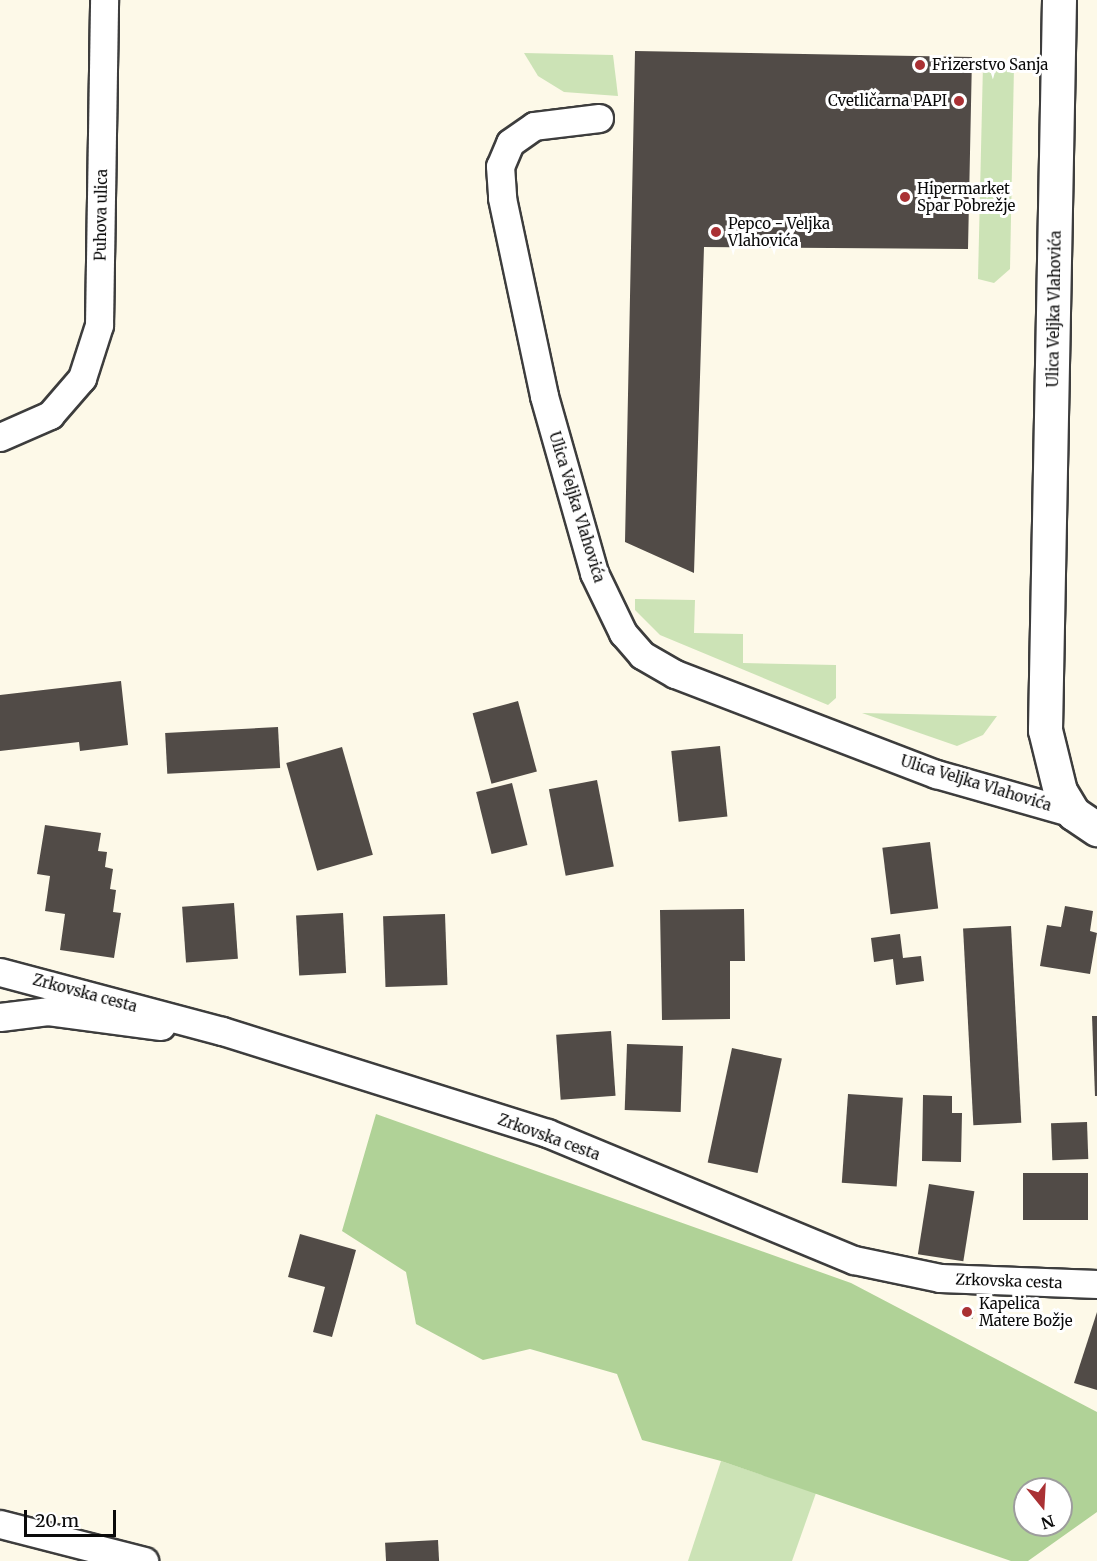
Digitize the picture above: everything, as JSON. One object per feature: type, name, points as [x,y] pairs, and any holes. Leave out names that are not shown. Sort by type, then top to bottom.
[{"type":"street","name":"Puhova ulica","points":[[0,437],[50,415],[82,378],[99,325],[104,0]]},
{"type":"street","name":"Ulica Veljka Vlahovića","points":[[1059,0],[1045,730],[1060,791],[1085,821]]},
{"type":"street","name":"Ulica Veljka Vlahovića","points":[[599,117],[534,126],[510,143],[500,166],[502,198],[544,396],[594,573],[623,633],[642,655],[675,674],[936,774],[1085,821]]},
{"type":"street","name":"Zrkovska cesta","points":[[0,972],[222,1031],[547,1134],[854,1260],[940,1278],[1097,1284]]},
{"type":"street","points":[[0,1017],[48,1011],[222,1031]]},
{"type":"street","points":[[0,1524],[144,1561]]},
{"type":"green space","points":[[524,53],[613,55],[618,96],[564,92],[538,76]]},
{"type":"green space","points":[[983,64],[1014,66],[1010,269],[994,283],[978,279]]},
{"type":"green space","points":[[635,599],[695,600],[694,633],[743,634],[743,663],[836,665],[836,698],[828,705],[660,635],[635,610]]},
{"type":"green space","points":[[862,713],[997,716],[983,735],[957,746]]},
{"type":"green space","points":[[376,1114],[851,1283],[1097,1412],[1097,1512],[1073,1529],[1073,1477],[1013,1477],[1013,1537],[1062,1537],[1028,1561],[1011,1561],[721,1461],[642,1440],[617,1374],[530,1349],[483,1360],[416,1324],[406,1272],[342,1231]]},
{"type":"green space","points":[[721,1461],[816,1493],[792,1561],[688,1561]]},
{"type":"building","points":[[635,51],[972,57],[968,249],[704,247],[694,573],[625,542]]},
{"type":"building","points":[[121,681],[128,745],[80,751],[79,742],[0,751],[0,695]]},
{"type":"building","points":[[518,701],[537,772],[491,784],[473,713]]},
{"type":"building","points":[[278,727],[280,768],[167,774],[165,733]]},
{"type":"building","points":[[720,746],[727,817],[679,822],[671,751]]},
{"type":"building","points":[[342,747],[373,855],[317,871],[286,763]]},
{"type":"building","points":[[597,780],[614,866],[566,876],[549,789]]},
{"type":"building","points":[[512,783],[527,845],[492,854],[476,792]]},
{"type":"building","points":[[45,825],[101,833],[98,851],[107,852],[105,867],[113,869],[110,889],[116,890],[113,912],[121,913],[114,958],[60,950],[65,914],[45,911],[50,876],[37,874]]},
{"type":"building","points":[[930,842],[938,909],[891,914],[882,848]]},
{"type":"building","points":[[234,903],[238,959],[186,962],[182,907]]},
{"type":"building","points":[[1065,906],[1093,911],[1090,931],[1097,933],[1090,974],[1040,966],[1047,925],[1061,927]]},
{"type":"building","points":[[744,909],[745,961],[730,961],[730,1019],[662,1020],[660,910]]},
{"type":"building","points":[[343,913],[346,973],[299,975],[296,915]]},
{"type":"building","points":[[445,914],[447,985],[386,987],[383,916]]},
{"type":"building","points":[[1011,926],[1021,1123],[973,1125],[963,929]]},
{"type":"building","points":[[900,934],[903,958],[921,956],[924,981],[896,985],[893,959],[874,962],[871,938]]},
{"type":"building","points":[[1092,1016],[1097,1016],[1097,1096],[1095,1096]]},
{"type":"building","points":[[611,1031],[616,1096],[561,1100],[556,1035]]},
{"type":"building","points":[[627,1044],[683,1046],[681,1112],[625,1110]]},
{"type":"building","points":[[732,1048],[782,1059],[758,1173],[708,1162]]},
{"type":"building","points":[[848,1094],[903,1098],[897,1187],[842,1183]]},
{"type":"building","points":[[923,1095],[952,1096],[952,1113],[962,1113],[961,1162],[922,1161]]},
{"type":"building","points":[[1087,1122],[1088,1159],[1052,1160],[1051,1123]]},
{"type":"building","points":[[1023,1173],[1088,1173],[1088,1220],[1023,1220]]},
{"type":"building","points":[[929,1184],[974,1191],[963,1261],[918,1254]]},
{"type":"building","points":[[300,1234],[356,1250],[332,1337],[313,1332],[325,1287],[288,1277]]},
{"type":"building","points":[[962,1307],[975,1310],[973,1319],[960,1316]]},
{"type":"building","points":[[1097,1312],[1097,1390],[1074,1383]]},
{"type":"building","points":[[438,1540],[439,1561],[386,1561],[385,1543]]},
{"type":"place","name":"Frizerstvo Sanja","points":[[920,65]]},
{"type":"place","name":"Cvetličarna PAPI","points":[[959,101]]},
{"type":"place","name":"Hipermarket Spar Pobrežje","points":[[905,197]]},
{"type":"place","name":"Pepco - Veljka Vlahovića","points":[[716,232]]},
{"type":"place","name":"Kapelica Matere Božje","points":[[967,1312]]}]
